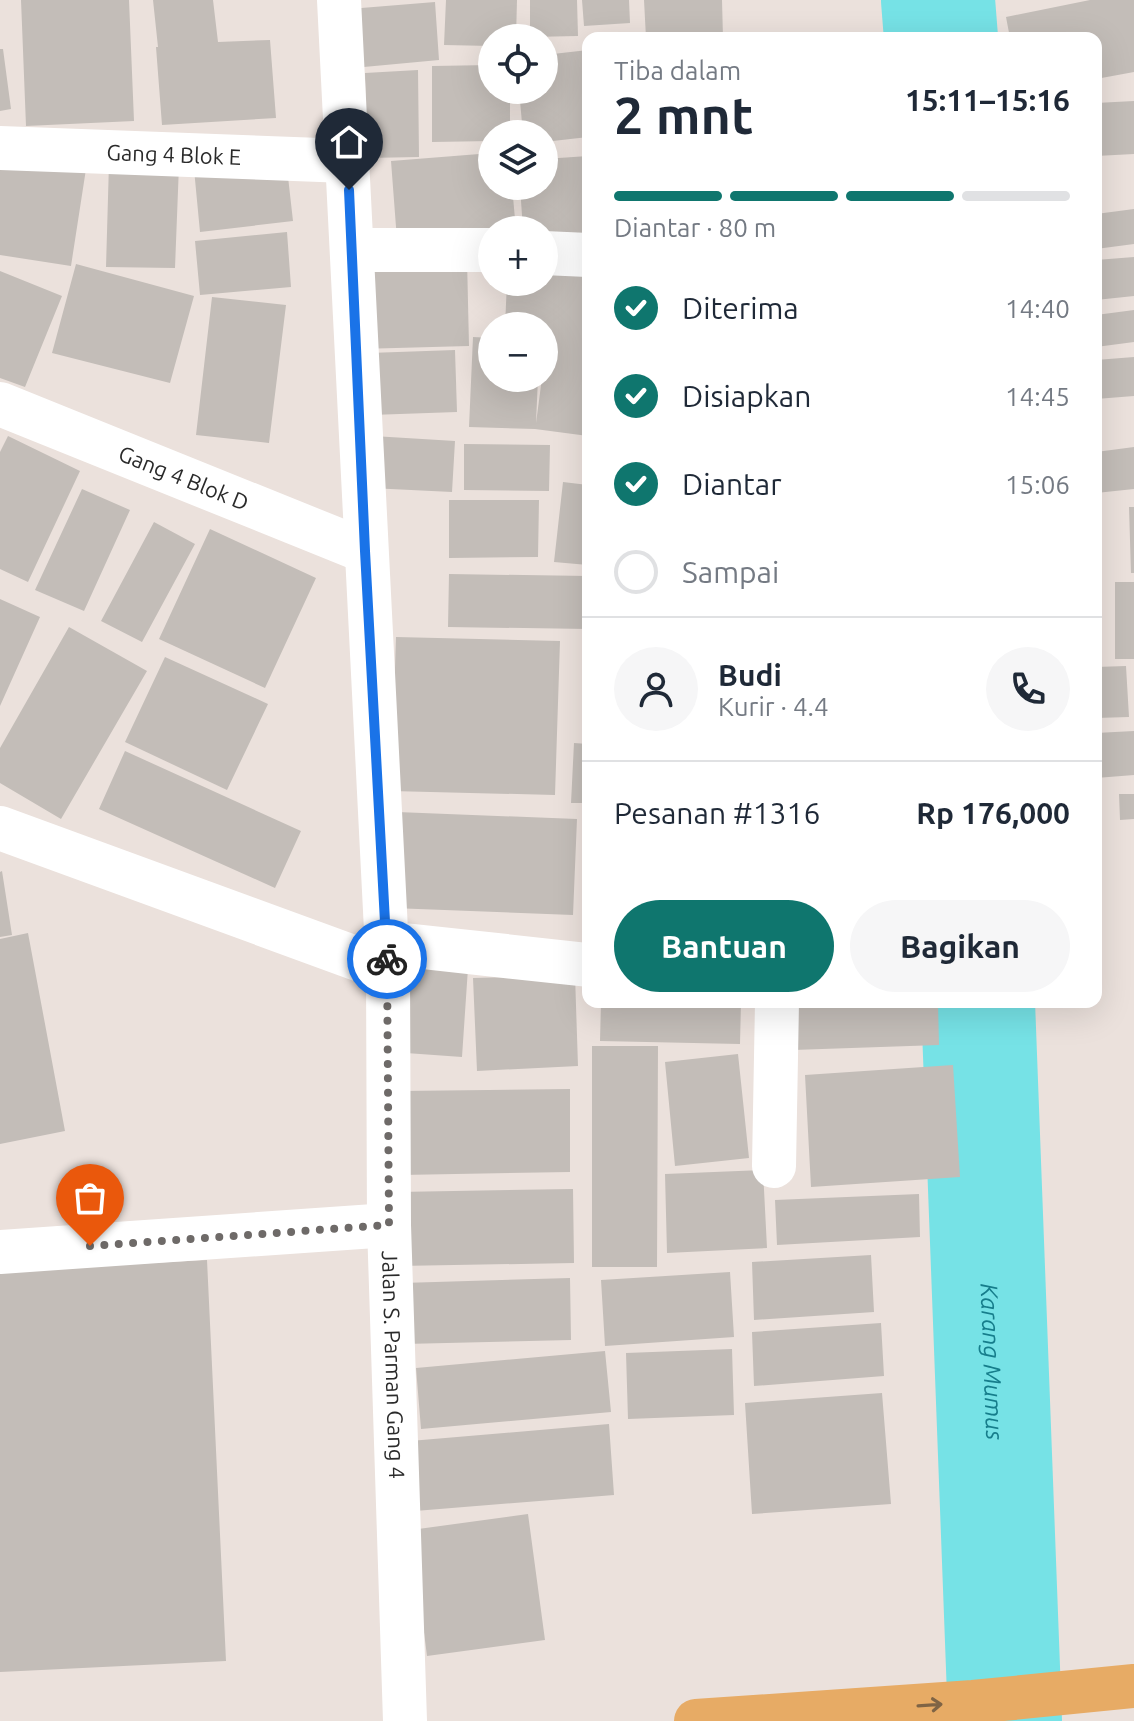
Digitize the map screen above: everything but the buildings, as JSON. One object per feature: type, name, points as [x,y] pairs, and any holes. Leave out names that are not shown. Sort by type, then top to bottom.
[{"type":"main road","points":[[696,1721],[973,1702],[1123,1687]]},
{"type":"street","name":"Jalan S. Parman Gang 4","points":[[339,0],[387,956],[389,1225],[405,1721]]},
{"type":"street","name":"Gang 4 Blok E","points":[[0,148],[347,161]]},
{"type":"street","points":[[352,250],[478,250]]},
{"type":"street","points":[[558,254],[582,255]]},
{"type":"street","name":"Gang 4 Blok D","points":[[0,404],[365,551]]},
{"type":"street","points":[[0,828],[387,956],[582,965]]},
{"type":"street","points":[[774,1166],[777,1008]]},
{"type":"street","points":[[0,1252],[389,1225]]},
{"type":"waterway","name":"Karang Mumus","points":[[938,0],[941,32]]},
{"type":"waterway","name":"Karang Mumus","points":[[978,1008],[1005,1721]]},
{"type":"way so far","points":[[90,1246],[389,1225],[387,959]]},
{"type":"route","points":[[349,190],[387,959]]}]
